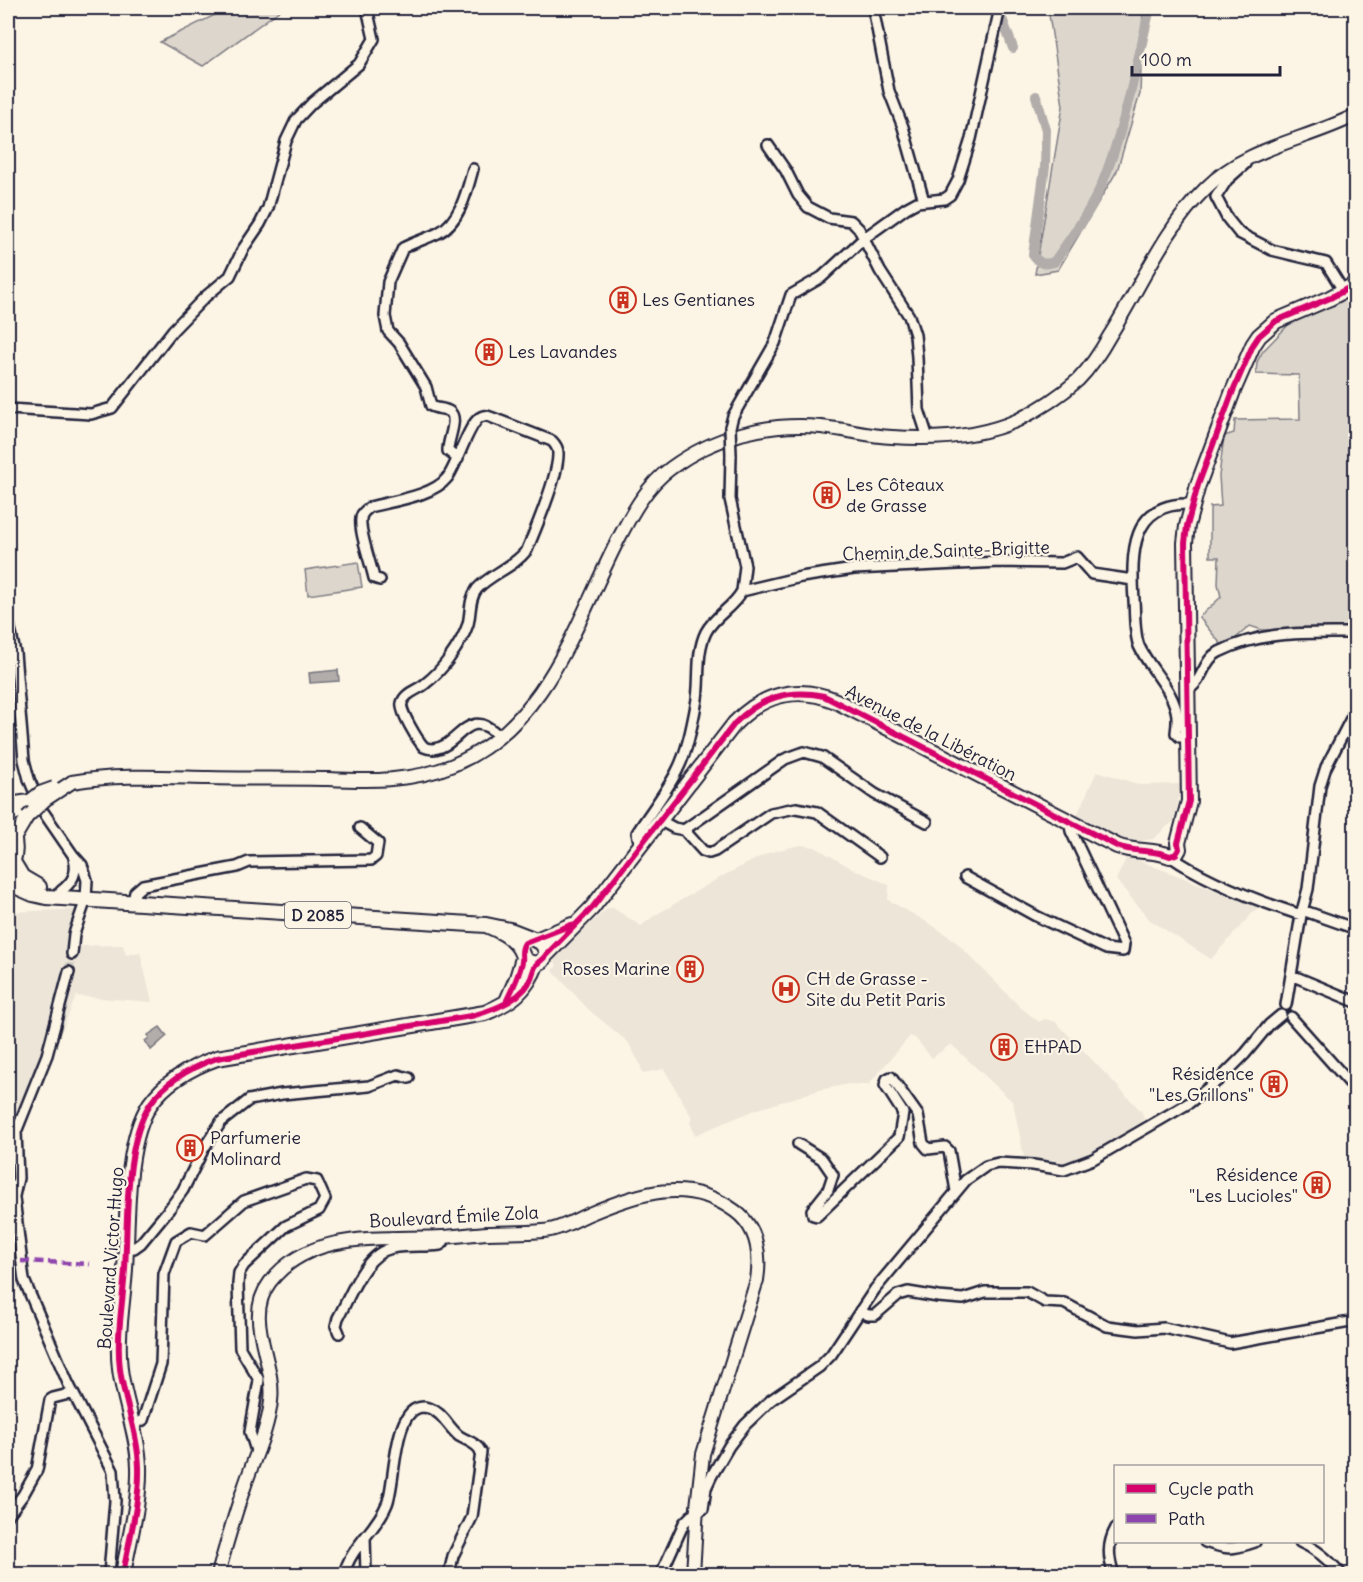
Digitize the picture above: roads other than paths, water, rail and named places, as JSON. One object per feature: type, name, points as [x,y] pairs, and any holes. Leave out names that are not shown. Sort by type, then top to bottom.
[{"type":"main road","name":"Avenue de la Libération","points":[[541,959],[582,920],[735,723],[747,711],[776,696],[798,693],[824,696],[1117,846],[1143,852],[1172,850],[1189,801],[1185,543],[1192,504],[1230,400],[1259,336],[1276,321],[1350,288]]},
{"type":"main road","points":[[10,868],[11,833]]},
{"type":"main road","name":"D 2085","points":[[10,868],[27,881],[47,889],[115,900],[486,925],[510,930],[534,940]]},
{"type":"main road","name":"D 2085","points":[[8,882],[39,896],[86,896]]},
{"type":"main road","name":"Avenue de la Libération","points":[[534,940],[582,920]]},
{"type":"main road","name":"D 2085","points":[[486,925],[506,934],[522,954]]},
{"type":"main road","points":[[506,1002],[517,978],[522,954],[525,943],[534,940],[544,945],[541,959],[530,964],[522,954]]},
{"type":"main road","name":"Boulevard Victor Hugo","points":[[123,1575],[138,1487],[138,1454],[123,1391],[119,1342],[132,1163],[142,1120],[151,1103],[188,1071],[217,1058],[485,1013],[524,989],[541,959]]},
{"type":"street","points":[[8,409],[91,414],[112,408],[172,330],[230,276],[243,249],[261,224],[268,208],[286,141],[296,120],[312,103],[359,64],[374,39],[367,8]]},
{"type":"street","points":[[873,8],[889,91],[903,127],[924,201]]},
{"type":"street","points":[[640,845],[637,833],[679,769],[696,702],[699,657],[706,633],[713,621],[738,599],[742,591],[744,566],[730,499],[730,427],[733,416],[775,343],[791,295],[822,277],[863,239],[906,208],[924,201],[944,199],[950,195],[958,180],[970,139],[1000,8]]},
{"type":"street","points":[[8,817],[17,808],[49,789],[91,779],[135,776],[388,780],[424,774],[469,758],[499,736],[546,686],[568,646],[624,529],[645,493],[668,470],[707,445],[737,433],[776,427],[820,426],[890,437],[928,438],[981,432],[1018,419],[1058,395],[1092,364],[1129,305],[1176,221],[1225,171],[1243,159],[1356,115]]},
{"type":"street","points":[[768,145],[786,171],[798,195],[808,207],[829,218],[850,221],[860,229],[880,271],[909,316],[915,335],[919,410],[928,438]]},
{"type":"street","points":[[1257,154],[1227,180],[1216,196],[1227,218],[1239,233],[1272,250],[1326,263],[1350,288]]},
{"type":"street","points":[[458,459],[448,451],[453,424],[452,416],[449,411],[431,405],[426,387],[399,343],[388,331],[385,316],[388,282],[403,248],[440,232],[454,218],[465,195],[473,169]]},
{"type":"street","points":[[380,580],[374,578],[364,539],[360,519],[363,512],[370,507],[441,486],[449,476],[472,425],[478,418],[484,416],[552,441],[557,446],[558,455],[549,491],[527,550],[520,558],[479,587],[473,595],[468,624],[463,636],[447,661],[426,684],[407,695],[401,703],[402,712],[424,747],[431,749],[443,746],[467,727],[476,723],[489,727],[499,736]]},
{"type":"street","points":[[1188,737],[1176,733],[1177,712],[1173,701],[1139,646],[1133,580],[1134,548],[1141,526],[1156,511],[1175,505],[1192,504]]},
{"type":"street","name":"Chemin de Sainte-Brigitte","points":[[742,591],[801,577],[854,569],[1000,562],[1062,563],[1077,557],[1092,574],[1133,580]]},
{"type":"street","points":[[8,619],[15,653],[24,760],[29,779],[42,810],[86,872],[86,896],[74,934],[72,954]]},
{"type":"street","points":[[1187,690],[1195,684],[1211,658],[1251,638],[1279,633],[1356,633]]},
{"type":"street","points":[[661,1575],[684,1523],[703,1509],[706,1488],[711,1476],[745,1425],[771,1400],[819,1367],[831,1355],[875,1290],[966,1180],[986,1166],[998,1163],[1064,1170],[1093,1159],[1189,1103],[1221,1078],[1269,1025],[1293,1010],[1286,1005],[1309,877],[1317,803],[1323,776],[1356,710]]},
{"type":"street","points":[[684,830],[785,759],[804,752],[822,757],[875,794],[927,822]]},
{"type":"street","points":[[17,808],[46,798],[72,783]]},
{"type":"street","points":[[11,833],[17,808]]},
{"type":"street","points":[[658,820],[684,830],[703,851],[709,853],[771,813],[796,808],[817,812],[880,857]]},
{"type":"street","points":[[965,877],[1076,935],[1106,949],[1123,951],[1124,944],[1071,831],[1069,821]]},
{"type":"street","points":[[133,902],[135,892],[143,885],[237,867],[249,862],[371,860],[376,856],[378,843],[360,828]]},
{"type":"street","points":[[1172,850],[1207,878],[1301,913],[1356,929]]},
{"type":"street","points":[[61,891],[74,875],[73,855]]},
{"type":"street","points":[[14,1198],[18,1178],[16,1132],[47,1055],[69,972]]},
{"type":"street","points":[[1291,975],[1356,1002]]},
{"type":"street","points":[[1286,1016],[1356,1090]]},
{"type":"street","points":[[126,1249],[134,1248],[141,1243],[170,1208],[183,1190],[204,1148],[221,1122],[249,1100],[369,1086],[398,1075],[408,1078]]},
{"type":"street","points":[[798,1144],[822,1159],[833,1175],[828,1190],[812,1210],[813,1215],[817,1216],[899,1137],[903,1113],[885,1085],[887,1078],[891,1077],[918,1115],[923,1143],[928,1149],[945,1147],[949,1151],[956,1191]]},
{"type":"street","points":[[133,1426],[143,1420],[161,1364],[164,1274],[176,1241],[190,1232],[205,1235],[244,1201],[306,1179],[317,1181],[325,1199],[319,1210],[286,1226],[244,1265],[239,1273],[240,1348],[259,1380],[250,1432],[257,1454]]},
{"type":"street","points":[[8,1182],[14,1198],[24,1280],[73,1394],[113,1471],[115,1501],[109,1575]]},
{"type":"street","name":"Boulevard Émile Zola","points":[[218,1575],[244,1486],[257,1454],[271,1401],[271,1384],[259,1332],[262,1300],[269,1284],[292,1261],[308,1252],[338,1243],[382,1238],[544,1231],[558,1228],[623,1200],[653,1192],[679,1190],[698,1192],[714,1198],[740,1215],[752,1231],[759,1263],[706,1444],[693,1575]]},
{"type":"street","points":[[339,1333],[336,1326],[338,1318],[367,1266],[391,1248],[440,1245],[443,1243],[443,1237]]},
{"type":"street","points":[[860,1311],[868,1315],[875,1315],[898,1295],[908,1292],[938,1298],[963,1299],[985,1292],[1028,1293],[1045,1302],[1064,1303],[1107,1326],[1138,1330],[1164,1328],[1230,1344],[1356,1321]]},
{"type":"street","points":[[8,1515],[37,1470],[50,1400],[73,1394]]},
{"type":"street","points":[[344,1575],[353,1552],[387,1506],[396,1448],[404,1423],[414,1410],[428,1407],[436,1411],[452,1429],[475,1445],[480,1452],[472,1517],[453,1556],[449,1575]]},
{"type":"street","points":[[1114,1531],[1108,1551],[1114,1575]]},
{"type":"street","points":[[365,1537],[366,1575]]},
{"type":"street","points":[[1208,1543],[1236,1549],[1252,1543]]},
{"type":"street","points":[[1302,1543],[1312,1547],[1329,1561],[1341,1575]]},
{"type":"waterway","points":[[1036,96],[1046,130],[1045,167],[1033,255],[1040,262],[1047,263],[1054,262],[1067,244],[1102,184],[1124,119],[1150,8]]},
{"type":"waterway","points":[[1003,21],[1013,48]]},
{"type":"tunnel","points":[[69,972],[72,954]]},
{"type":"place","name":"Les Gentianes","points":[[623,300]]},
{"type":"place","name":"Les Lavandes","points":[[489,352]]},
{"type":"place","name":"Les Côteaux de Grasse","points":[[827,495]]},
{"type":"place","name":"Roses Marine","points":[[690,969]]},
{"type":"place","name":"CH de Grasse - Site du Petit Paris","points":[[786,989]]},
{"type":"place","name":"EHPAD","points":[[1004,1047]]},
{"type":"place","name":"Résidence \"Les Grillons\"","points":[[1274,1084]]},
{"type":"place","name":"Parfumerie Molinard","points":[[190,1148]]},
{"type":"place","name":"Résidence \"Les Lucioles\"","points":[[1317,1185]]}]
